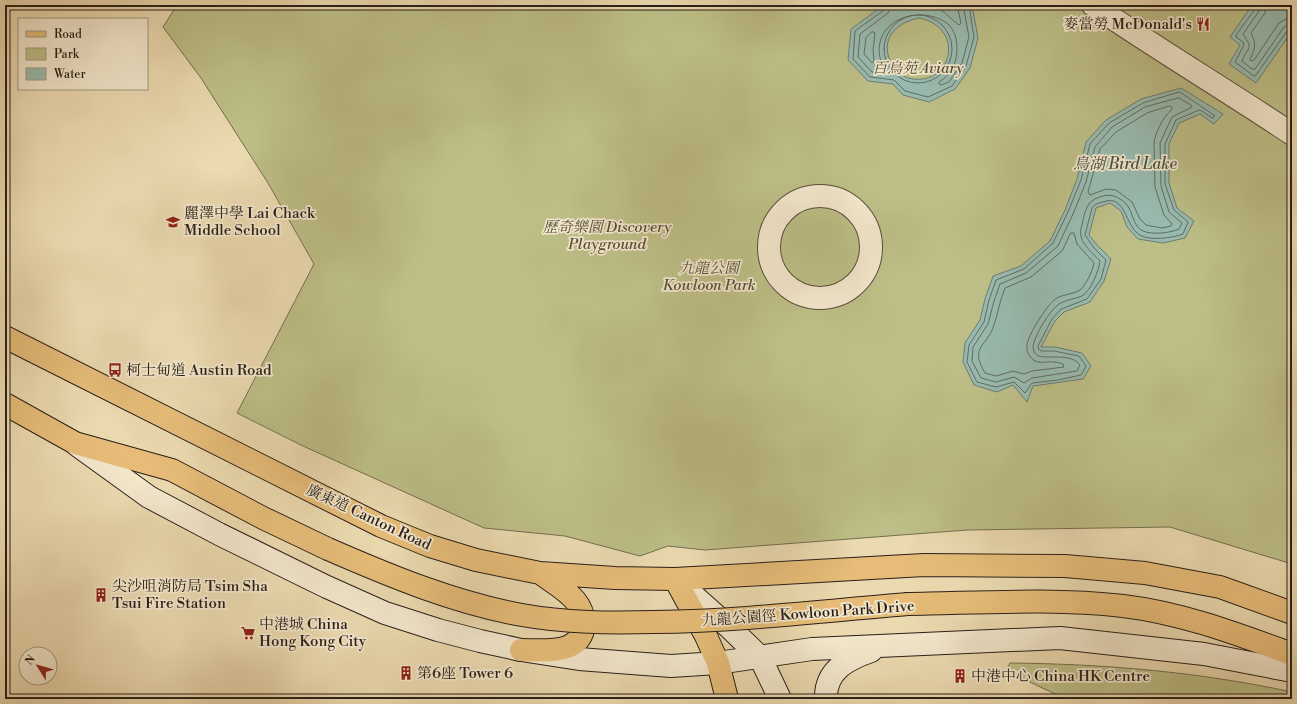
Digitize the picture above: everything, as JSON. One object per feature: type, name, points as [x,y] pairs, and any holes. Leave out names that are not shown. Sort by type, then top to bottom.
[{"type":"main road","points":[[1093,5],[1292,134]]},
{"type":"main road","points":[[823,196],[839,199],[854,208],[865,221],[871,237],[871,254],[866,270],[856,284],[842,294],[821,298],[810,297],[794,291],[781,280],[773,266],[769,250],[771,233],[779,218],[790,206],[806,198],[823,196]]},
{"type":"main road","name":"廣東道 Canton Road","points":[[5,337],[381,526],[430,546],[476,560],[540,573],[615,578],[675,579]]},
{"type":"main road","points":[[5,404],[74,443],[149,497],[327,588],[385,612],[438,630],[521,650],[579,659],[671,666],[718,663],[812,649],[1060,638],[1204,654],[1292,671]]},
{"type":"main road","name":"九龍公園徑 Kowloon Park Drive","points":[[74,443],[172,470],[263,518],[328,549],[384,573],[456,598],[522,615],[566,621],[628,623],[703,622],[908,604],[1053,602],[1124,606],[1185,617],[1292,654]]},
{"type":"main road","points":[[675,579],[924,565],[1065,566],[1145,573],[1220,587],[1292,613]]},
{"type":"main road","points":[[521,650],[555,649],[567,647],[577,641],[582,632],[584,621],[580,606],[569,594],[540,573]]},
{"type":"main road","points":[[675,579],[760,657],[780,699]]},
{"type":"main road","points":[[675,579],[706,636],[718,663],[727,699]]},
{"type":"main road","points":[[826,699],[829,682],[835,671],[844,663],[854,656],[888,646]]},
{"type":"green space","name":"九龍公園 Kowloon Park","points":[[177,5],[1292,5],[1292,564],[1170,527],[967,530],[705,550],[668,546],[640,556],[565,536],[484,528],[303,446],[237,413],[314,264],[268,183],[201,78],[163,27]]},
{"type":"green space","points":[[1010,663],[1117,667],[1187,674],[1292,692],[1292,699],[1066,699],[1006,671]]},
{"type":"water","points":[[884,5],[972,5],[978,38],[970,68],[955,89],[929,102],[903,95],[893,84],[868,81],[848,60],[851,29]],"holes":[[[919,18],[934,23],[943,32],[948,43],[948,54],[945,64],[937,73],[927,78],[907,78],[895,69],[889,57],[887,49],[891,35],[902,24]]]},
{"type":"water","points":[[1252,5],[1292,5],[1292,31],[1256,83],[1229,64],[1240,45],[1230,37]]},
{"type":"water","name":"鳥湖 Bird Lake","points":[[1181,88],[1223,114],[1214,124],[1200,114],[1179,123],[1169,144],[1169,183],[1177,208],[1194,221],[1185,238],[1163,243],[1138,239],[1127,227],[1121,211],[1110,203],[1096,208],[1089,235],[1111,259],[1104,281],[1090,302],[1064,312],[1055,321],[1041,347],[1055,347],[1082,353],[1091,366],[1083,379],[1033,386],[1027,402],[1013,385],[997,392],[974,385],[963,362],[965,343],[980,320],[993,276],[1021,266],[1050,241],[1065,210],[1077,179],[1086,142],[1106,120],[1141,99]]},
{"type":"place","name":"麥當勞 McDonald's","points":[[1203,24]]},
{"type":"place","name":"麗澤中學 Lai Chack Middle School","points":[[173,222]]},
{"type":"place","name":"柯士甸道 Austin Road","points":[[115,370]]},
{"type":"place","name":"尖沙咀消防局 Tsim Sha Tsui Fire Station","points":[[101,595]]},
{"type":"place","name":"中港城 China Hong Kong City","points":[[248,633]]},
{"type":"place","name":"第6座 Tower 6","points":[[406,673]]},
{"type":"place","name":"中港中心 China HK Centre","points":[[960,676]]},
{"type":"park label","name":"百鳥苑 Aviary","points":[[918,68]]},
{"type":"park label","name":"歷奇樂園 Discovery Playground","points":[[607,236]]}]
